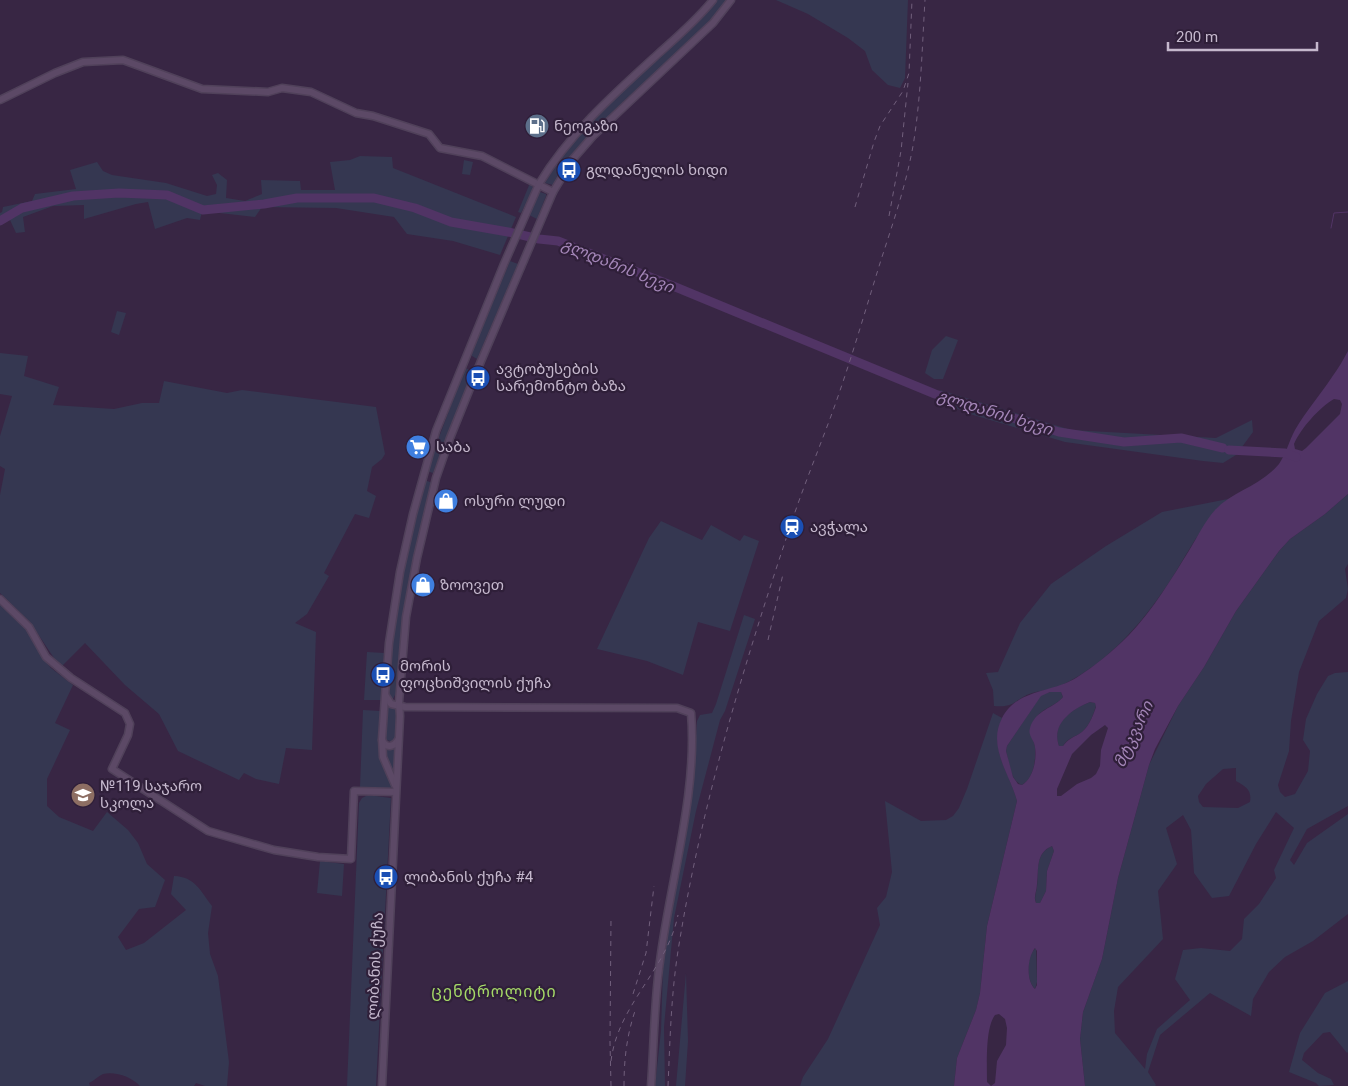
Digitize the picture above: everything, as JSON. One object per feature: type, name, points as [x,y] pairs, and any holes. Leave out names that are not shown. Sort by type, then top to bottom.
[{"type":"main road","name":"ლიბანის ქუჩა","points":[[395,789],[383,757],[382,739],[390,643],[400,572],[423,474],[436,431],[539,184],[573,137],[597,110],[670,43],[713,0]]},
{"type":"main road","name":"ლიბანის ქუჩა","points":[[382,1086],[400,706],[398,702],[402,653],[417,558],[436,478],[466,397],[553,192],[573,160],[593,136],[713,23],[731,0]]},
{"type":"main road","points":[[0,100],[55,73],[83,62],[123,60],[202,89],[268,92],[282,88],[312,92],[356,113],[373,116],[429,134],[440,148],[482,156],[553,192]]},
{"type":"main road","points":[[0,598],[29,627],[46,657],[71,678],[125,713],[130,724],[128,735],[112,769],[208,832],[274,850],[318,857],[351,859],[354,791],[395,789]]},
{"type":"main road","points":[[385,692],[388,701],[400,706],[677,708],[692,713],[691,757],[687,800],[659,962],[651,1086]]},
{"type":"main road","points":[[382,739],[383,743],[390,746],[393,746],[398,740]]},
{"type":"shaded area","points":[[717,0],[728,0],[707,24],[613,111],[591,134],[553,185],[545,183],[564,153],[583,129]]},
{"type":"shaded area","points":[[776,0],[908,0],[905,78],[900,88],[888,85],[872,70],[865,51],[848,38],[808,14]]},
{"type":"shaded area","points":[[360,156],[392,157],[393,168],[516,217],[500,255],[453,241],[407,234],[394,217],[336,208],[262,207],[255,217],[202,211],[200,220],[187,218],[155,229],[148,202],[84,219],[84,205],[53,206],[23,217],[25,232],[16,233],[10,220],[0,225],[0,213],[3,207],[32,201],[35,194],[76,189],[70,170],[97,162],[103,171],[112,175],[166,183],[207,196],[216,194],[217,185],[212,175],[218,173],[227,180],[226,198],[245,201],[262,194],[261,180],[300,181],[301,190],[335,190],[330,162],[350,160]]},
{"type":"shaded area","points":[[464,160],[473,162],[470,175],[462,174]]},
{"type":"shaded area","points":[[530,183],[534,189],[521,213],[518,212]]},
{"type":"shaded area","points":[[540,192],[546,194],[546,196],[537,219],[529,215]]},
{"type":"shaded area","points":[[510,261],[518,264],[477,359],[471,354]]},
{"type":"shaded area","points":[[117,311],[126,313],[119,335],[111,332]]},
{"type":"shaded area","points":[[946,336],[958,340],[943,379],[934,379],[925,373],[932,350]]},
{"type":"shaded area","points":[[0,353],[28,356],[24,376],[59,387],[53,405],[114,409],[142,403],[159,403],[164,381],[227,393],[242,390],[376,407],[385,454],[372,467],[367,491],[376,496],[369,518],[355,514],[324,573],[329,576],[307,614],[295,623],[316,632],[312,750],[286,748],[279,784],[256,779],[244,773],[239,780],[178,751],[159,714],[125,685],[85,643],[62,666],[56,661],[30,622],[0,593],[0,495],[5,469],[0,466],[0,436],[12,396],[0,394]]},
{"type":"shaded area","points":[[465,368],[473,371],[433,473],[427,471],[427,469]]},
{"type":"shaded area","points":[[940,390],[1071,430],[1216,438],[1252,420],[1253,432],[1236,455],[1223,463],[1203,461],[1065,442],[970,414],[951,406]]},
{"type":"shaded area","points":[[425,480],[432,483],[408,587],[396,693],[393,699],[394,704],[389,696],[391,655],[401,580]]},
{"type":"shaded area","points":[[1348,494],[1348,564],[1345,569],[1348,589],[1346,598],[1319,621],[1299,672],[1291,721],[1289,751],[1278,785],[1280,792],[1285,797],[1295,794],[1308,771],[1310,751],[1303,740],[1306,719],[1317,694],[1328,676],[1335,673],[1348,672],[1348,806],[1307,829],[1290,860],[1294,865],[1307,843],[1348,814],[1348,914],[1313,941],[1285,957],[1269,972],[1253,999],[1251,1016],[1210,993],[1160,1035],[1148,1072],[1155,1086],[1085,1086],[1080,1039],[1083,1012],[1102,959],[1118,878],[1149,765],[1178,706],[1204,667],[1236,611],[1279,551],[1290,539],[1325,514]],"holes":[[[1236,768],[1236,781],[1248,789],[1250,802],[1238,808],[1203,807],[1199,802],[1198,796],[1206,784],[1223,769]],[[1276,812],[1294,828],[1274,870],[1276,878],[1259,904],[1244,919],[1242,939],[1230,951],[1201,948],[1183,950],[1175,979],[1190,1000],[1157,1029],[1147,1054],[1145,1069],[1115,1033],[1114,1011],[1118,987],[1163,939],[1158,891],[1177,864],[1166,828],[1183,815],[1191,830],[1194,873],[1212,898],[1229,896],[1256,844]]]},
{"type":"shaded area","points":[[1228,499],[1205,525],[1164,590],[1140,622],[1111,651],[1096,664],[1059,687],[1026,695],[1007,706],[994,706],[993,690],[986,673],[998,672],[1020,623],[1051,584],[1106,546],[1162,512]]},
{"type":"shaded area","points":[[661,521],[702,540],[711,525],[740,541],[744,535],[759,541],[730,631],[698,622],[683,675],[647,661],[597,649],[649,538]]},
{"type":"shaded area","points":[[0,602],[26,627],[42,657],[51,668],[73,685],[55,723],[70,730],[47,779],[47,806],[59,817],[93,831],[107,812],[128,830],[138,843],[147,864],[165,880],[155,907],[139,909],[118,937],[126,950],[144,943],[186,910],[171,894],[174,876],[187,879],[196,885],[212,906],[208,933],[210,954],[218,976],[229,1062],[227,1086],[205,1086],[196,1083],[194,1086],[140,1086],[133,1080],[108,1073],[89,1083],[90,1086],[0,1086]]},
{"type":"shaded area","points":[[744,615],[755,619],[725,711],[720,720],[696,811],[674,918],[664,1027],[665,1086],[655,1086],[661,1031],[663,967],[667,932],[692,795],[697,721],[700,715],[712,713],[716,704]]},
{"type":"shaded area","points":[[367,652],[384,653],[381,700],[364,700]]},
{"type":"shaded area","points":[[1050,692],[1061,692],[1063,697],[1043,711],[1032,725],[1031,731],[1035,747],[1034,763],[1032,773],[1022,785],[1012,775],[1006,751],[1007,746],[1041,695]]},
{"type":"shaded area","points":[[1090,702],[1095,703],[1096,706],[1088,726],[1068,740],[1063,746],[1059,746],[1058,731],[1064,718]]},
{"type":"shaded area","points":[[386,703],[389,707],[398,710],[397,738],[393,742],[385,737]]},
{"type":"shaded area","points":[[363,710],[380,711],[379,751],[391,781],[389,789],[360,787]]},
{"type":"shaded area","points":[[993,713],[1002,718],[998,741],[999,751],[1017,801],[987,926],[980,993],[976,1010],[957,1058],[954,1086],[800,1086],[803,1077],[828,1039],[880,925],[877,908],[886,897],[892,872],[885,801],[921,821],[946,820],[953,816],[959,808],[967,789]]},
{"type":"shaded area","points":[[385,746],[391,749],[396,747],[395,781],[385,757]]},
{"type":"shaded area","points":[[368,795],[391,798],[376,1086],[347,1086],[359,803],[362,798]]},
{"type":"shaded area","points":[[1052,846],[1054,851],[1047,871],[1046,891],[1040,903],[1036,903],[1035,897],[1040,859],[1046,849]]},
{"type":"shaded area","points":[[320,861],[344,864],[342,896],[317,893]]},
{"type":"shaded area","points":[[1036,948],[1037,982],[1035,989],[1030,980],[1028,968],[1030,956]]},
{"type":"shaded area","points":[[686,973],[688,1041],[685,1086],[676,1086]]},
{"type":"shaded area","points":[[1348,981],[1348,1052],[1330,1032],[1323,1033],[1304,1053],[1302,1060],[1318,1073],[1331,1079],[1334,1085],[1319,1086],[1289,1072],[1300,1033],[1325,993]]},
{"type":"water","name":"მტკვარი","points":[[1348,351],[1348,494],[1325,514],[1290,539],[1279,551],[1236,611],[1204,667],[1178,706],[1155,749],[1118,878],[1102,959],[1083,1012],[1080,1039],[1085,1086],[991,1086],[954,1086],[957,1058],[976,1010],[980,993],[987,926],[1017,801],[998,750],[998,729],[1002,718],[1008,709],[1025,697],[1076,678],[1104,658],[1129,635],[1162,594],[1215,510],[1222,503],[1264,478],[1279,464],[1299,423]],"holes":[[[1334,399],[1340,400],[1342,404],[1340,414],[1306,448],[1302,451],[1295,449],[1294,444],[1301,431]],[[1050,692],[1061,692],[1063,697],[1040,713],[1032,722],[1030,736],[1034,743],[1035,760],[1030,777],[1022,785],[1018,784],[1013,777],[1006,751],[1007,746],[1041,696]],[[1090,702],[1095,703],[1096,707],[1088,726],[1068,740],[1063,746],[1059,746],[1057,738],[1061,724],[1076,709]],[[1105,725],[1108,728],[1101,750],[1100,766],[1096,774],[1077,784],[1061,796],[1057,796],[1057,789],[1072,754],[1091,735]],[[1052,846],[1054,851],[1047,871],[1046,891],[1040,903],[1036,903],[1038,868],[1040,857]],[[1035,948],[1037,951],[1037,985],[1035,989],[1029,975],[1030,958]],[[999,1014],[1005,1019],[1007,1028],[1006,1045],[997,1061],[995,1083],[991,1086],[987,1082],[987,1047],[990,1029],[995,1015]]]},
{"type":"waterway","name":"გლდანის ხევი","points":[[0,221],[22,208],[73,196],[119,193],[167,195],[203,210],[264,204],[297,198],[374,198],[415,208],[451,222],[558,241],[673,286],[935,394],[1059,432],[1124,442],[1181,438],[1223,448]]},
{"type":"waterway","points":[[1331,228],[1334,213],[1348,212]]},
{"type":"waterway","name":"გლდანის ხევი","points":[[1229,450],[1285,453],[1296,457]]},
{"type":"railway","points":[[855,207],[880,126],[903,91],[909,73],[912,0]]},
{"type":"railway","points":[[668,1086],[671,1018],[678,951],[699,842],[741,680],[797,506],[841,387],[903,189],[913,146],[918,110],[925,0]]},
{"type":"railway","points":[[889,216],[901,151],[908,83]]},
{"type":"railway","points":[[768,640],[783,574]]},
{"type":"railway","points":[[633,994],[646,953],[654,886]]},
{"type":"railway","points":[[611,1061],[615,1041],[623,1022],[664,953],[678,915]]},
{"type":"railway","points":[[611,918],[611,1086]]},
{"type":"railway","points":[[624,1086],[627,1046],[636,1008]]},
{"type":"place","name":"ნეოგაზი","points":[[537,126]]},
{"type":"place","name":"გლდანულის ხიდი","points":[[569,170]]},
{"type":"place","name":"ავტობუსების სარემონტო ბაზა","points":[[478,378]]},
{"type":"place","name":"საბა","points":[[418,447]]},
{"type":"place","name":"ოსური ლუდი","points":[[446,501]]},
{"type":"place","name":"ავჭალა","points":[[792,527]]},
{"type":"place","name":"ზოოვეთ","points":[[423,585]]},
{"type":"place","name":"მორის ფოცხიშვილის ქუჩა","points":[[383,675]]},
{"type":"place","name":"№119 საჯარო სკოლა","points":[[83,795]]},
{"type":"place","name":"ლიბანის ქუჩა #4","points":[[386,877]]},
{"type":"district","name":"ცენტროლიტი","points":[[494,991]]}]
